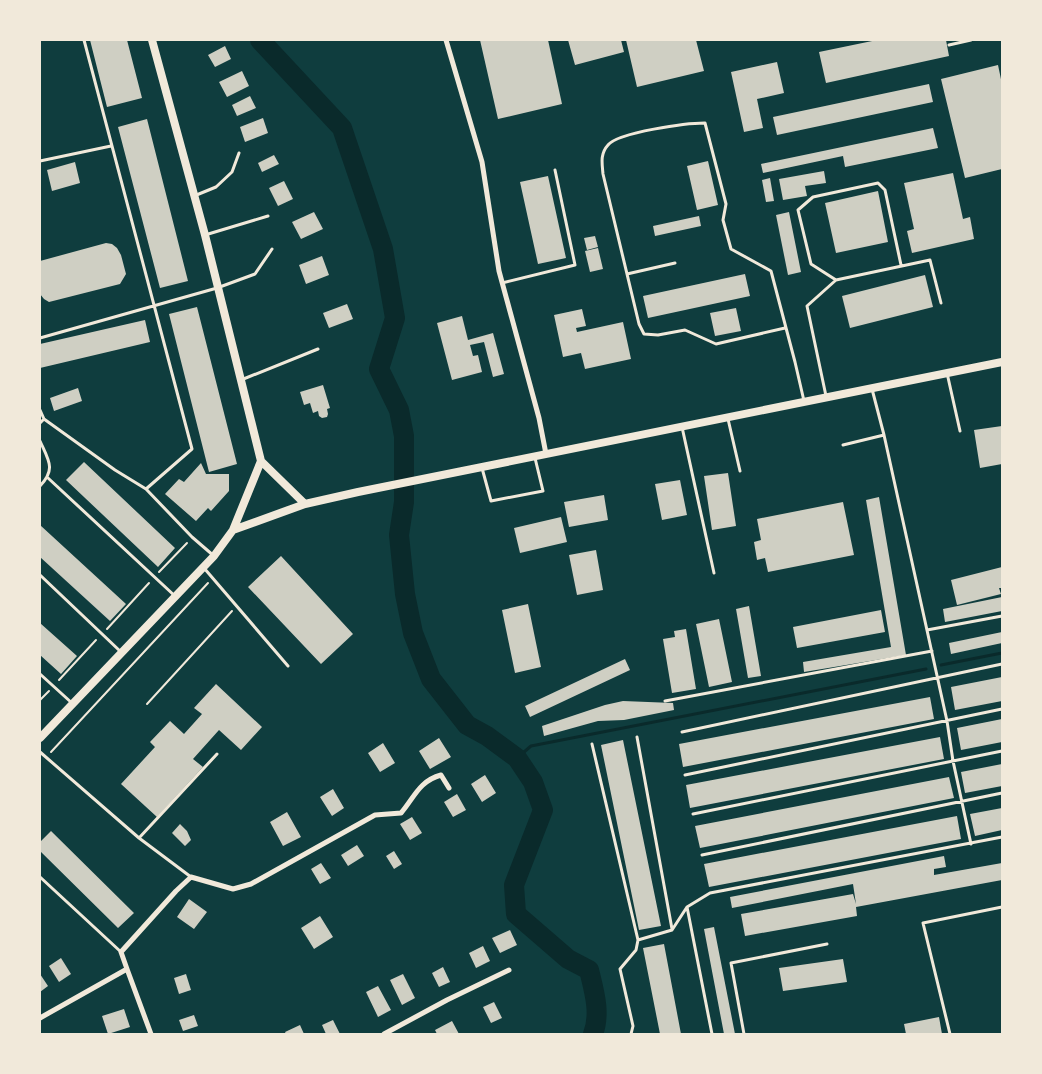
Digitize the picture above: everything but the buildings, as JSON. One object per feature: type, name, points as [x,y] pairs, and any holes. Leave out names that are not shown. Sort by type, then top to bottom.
[{"type":"street","points":[[152,40],[262,461],[305,504]]},
{"type":"street","points":[[446,40],[482,162],[499,271],[539,418],[546,454]]},
{"type":"street","points":[[234,530],[305,504],[358,492],[1002,362]]},
{"type":"street","points":[[40,738],[214,556],[234,530],[262,461]]},
{"type":"street","points":[[151,1034],[121,952],[190,877],[233,889],[251,884],[375,814],[401,812],[415,792],[433,777],[441,775],[449,788]]},
{"type":"street","points":[[40,1018],[127,969]]},
{"type":"street","points":[[384,1034],[509,970]]},
{"type":"lane","points":[[84,40],[192,449],[146,489]]},
{"type":"lane","points":[[949,45],[971,40]]},
{"type":"lane","points":[[785,328],[716,344],[685,330],[658,336],[644,334],[639,324],[603,174],[602,155],[608,143],[624,135],[692,123],[705,123],[726,204],[723,220],[731,249],[771,271],[785,328],[796,362],[804,401]]},
{"type":"lane","points":[[40,161],[111,146]]},
{"type":"lane","points":[[194,196],[216,187],[227,177],[232,172],[239,153]]},
{"type":"lane","points":[[502,283],[575,265],[555,170]]},
{"type":"lane","points":[[836,280],[811,264],[798,210],[813,197],[878,183],[884,190],[901,265]]},
{"type":"lane","points":[[204,235],[268,216]]},
{"type":"lane","points":[[40,338],[217,288],[255,274],[272,249]]},
{"type":"lane","points":[[826,397],[807,306],[836,280],[930,260],[941,303]]},
{"type":"lane","points":[[627,274],[675,263]]},
{"type":"lane","points":[[241,380],[318,349]]},
{"type":"lane","points":[[947,373],[960,431]]},
{"type":"lane","points":[[872,388],[932,651],[971,844]]},
{"type":"lane","points":[[40,410],[44,419],[115,470],[146,489],[192,537],[214,556]]},
{"type":"lane","points":[[728,418],[740,471]]},
{"type":"lane","points":[[40,423],[44,419]]},
{"type":"lane","points":[[682,428],[714,573]]},
{"type":"lane","points":[[843,445],[884,435]]},
{"type":"lane","points":[[40,442],[51,466],[48,478],[40,486]]},
{"type":"lane","points":[[482,467],[491,501],[543,491],[534,456]]},
{"type":"lane","points":[[48,478],[176,597]]},
{"type":"lane","points":[[204,567],[288,666]]},
{"type":"lane","points":[[40,575],[122,653]]},
{"type":"lane","points":[[927,630],[1002,616]]},
{"type":"lane","points":[[664,701],[932,651]]},
{"type":"lane","points":[[682,732],[1002,664]]},
{"type":"lane","points":[[40,674],[73,704]]},
{"type":"lane","points":[[685,776],[1002,709]]},
{"type":"lane","points":[[637,737],[672,930]]},
{"type":"lane","points":[[592,744],[638,940],[636,950],[620,969],[633,1026],[631,1034]]},
{"type":"lane","points":[[693,814],[1002,751]]},
{"type":"lane","points":[[40,752],[139,838],[190,877]]},
{"type":"lane","points":[[139,838],[217,754]]},
{"type":"lane","points":[[702,855],[1002,793]]},
{"type":"lane","points":[[638,940],[672,930],[687,907],[710,893],[1002,837]]},
{"type":"lane","points":[[40,877],[121,952]]},
{"type":"lane","points":[[687,907],[712,1034]]},
{"type":"lane","points":[[950,1034],[923,923],[1002,907]]},
{"type":"lane","points":[[744,1034],[731,963],[827,944]]},
{"type":"path","points":[[40,700],[192,537]]},
{"type":"path","points":[[46,757],[213,578]]},
{"type":"path","points":[[147,704],[237,606]]},
{"type":"waterway","points":[[260,40],[342,128],[383,249],[395,318],[379,369],[399,410],[404,436],[404,502],[399,535],[405,594],[413,633],[431,679],[467,725],[487,736],[517,758],[533,782],[543,810],[514,885],[516,914],[568,959],[589,970],[597,1010],[593,1034]]},
{"type":"waterway","points":[[941,665],[1002,653]]},
{"type":"waterway","points":[[517,758],[531,746],[926,669]]}]
